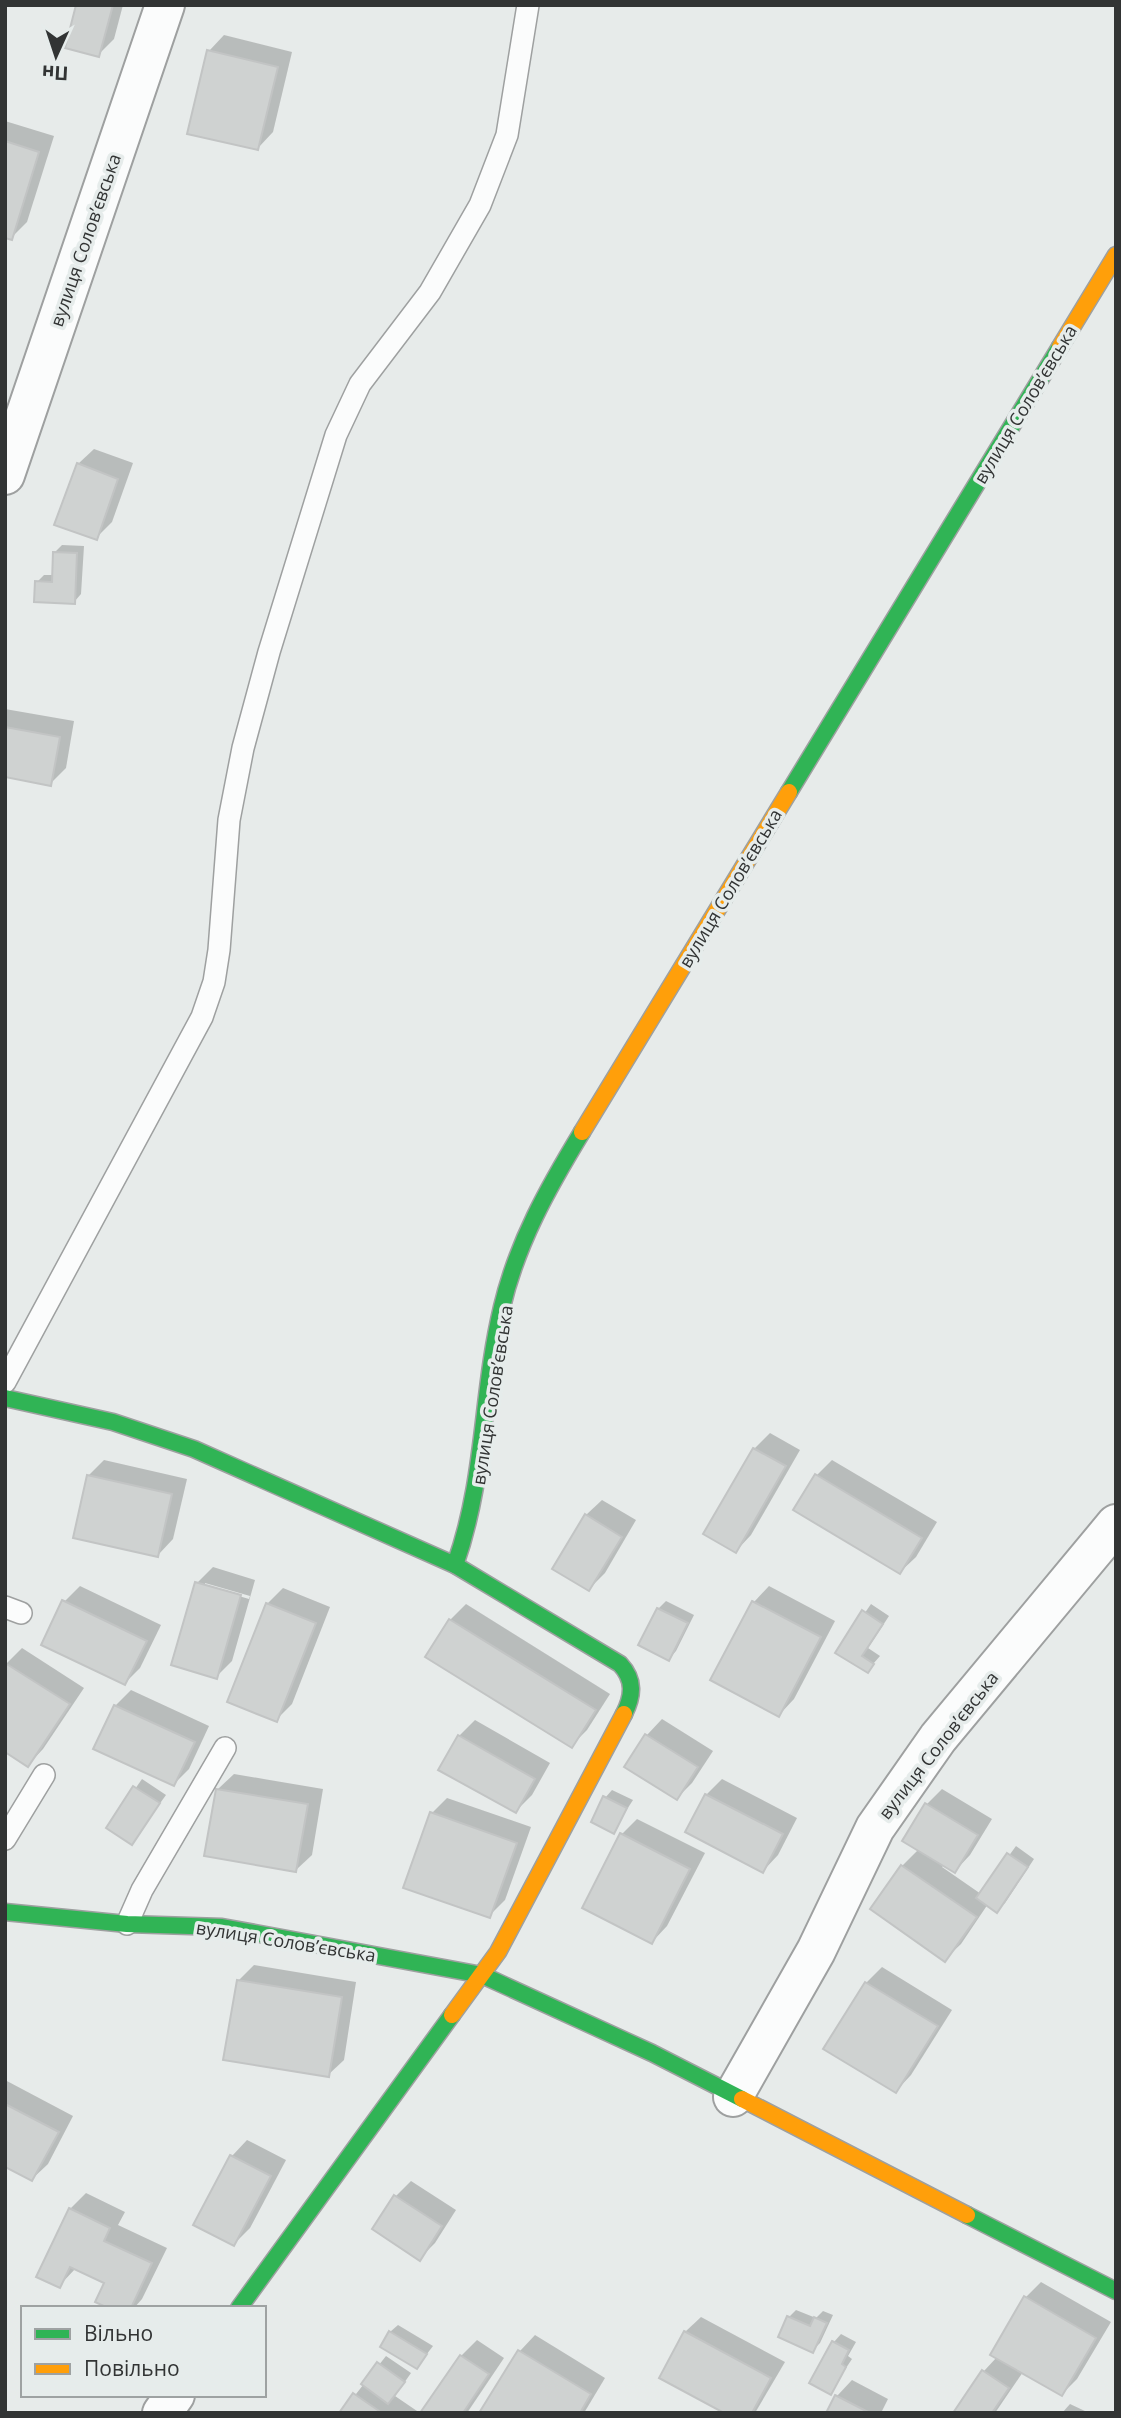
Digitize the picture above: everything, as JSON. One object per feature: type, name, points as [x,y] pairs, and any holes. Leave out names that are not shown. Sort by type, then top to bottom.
[{"type":"street","name":"вулиця Соловʼєвська","points":[[5,475],[165,5]]},
{"type":"street","name":"вулиця Соловʼєвська","points":[[455,1565],[466,1539],[482,1471],[497,1342],[511,1273],[547,1189],[1116,254]]},
{"type":"street","points":[[5,1398],[113,1422],[194,1449],[455,1565],[622,1665],[632,1687],[623,1716],[498,1952],[240,2306]]},
{"type":"street","name":"вулиця Соловʼєвська","points":[[733,2097],[816,1951],[875,1828],[938,1738],[1116,1524]]},
{"type":"street","name":"вулиця Соловʼєвська","points":[[5,1912],[127,1924],[222,1927],[482,1975],[652,2053],[733,2097],[1116,2291]]},
{"type":"street","points":[[162,2413],[174,2397]]},
{"type":"lane","points":[[5,1382],[202,1017],[214,982],[229,820],[243,748],[332,447],[360,384],[430,292],[480,205],[507,135],[528,5]]},
{"type":"lane","points":[[127,1924],[142,1890],[225,1748]]},
{"type":"lane","points":[[5,1839],[44,1775]]},
{"type":"building","points":[[76,5],[113,5],[99,57],[65,48]]},
{"type":"building","points":[[207,50],[278,67],[258,150],[187,134]]},
{"type":"building","points":[[5,141],[39,152],[12,240],[5,238]]},
{"type":"building","points":[[77,463],[118,479],[97,540],[54,525]]},
{"type":"building","points":[[53,552],[77,553],[75,604],[34,602],[35,581],[52,582]]},
{"type":"building","points":[[5,727],[60,737],[51,786],[5,777]]},
{"type":"building","points":[[753,1448],[786,1466],[736,1553],[703,1534]]},
{"type":"building","points":[[815,1474],[922,1538],[900,1574],[793,1510]]},
{"type":"building","points":[[87,1475],[172,1494],[158,1557],[73,1538]]},
{"type":"building","points":[[585,1514],[622,1537],[589,1591],[552,1569]]},
{"type":"building","points":[[195,1582],[241,1595],[217,1679],[171,1665]]},
{"type":"building","points":[[62,1600],[147,1641],[125,1685],[41,1645]]},
{"type":"building","points":[[752,1601],[821,1637],[779,1717],[710,1680]]},
{"type":"building","points":[[266,1603],[316,1623],[277,1722],[227,1702]]},
{"type":"building","points":[[657,1608],[688,1623],[669,1661],[638,1645]]},
{"type":"building","points":[[862,1610],[883,1624],[862,1656],[874,1664],[868,1673],[835,1653]]},
{"type":"building","points":[[449,1619],[596,1710],[572,1748],[425,1657]]},
{"type":"building","points":[[5,1663],[70,1704],[28,1767],[5,1752]]},
{"type":"building","points":[[114,1705],[195,1742],[174,1786],[93,1749]]},
{"type":"building","points":[[645,1734],[698,1767],[677,1800],[624,1767]]},
{"type":"building","points":[[458,1735],[535,1779],[516,1813],[438,1770]]},
{"type":"building","points":[[133,1786],[160,1803],[132,1845],[106,1828]]},
{"type":"building","points":[[216,1789],[308,1804],[296,1872],[204,1856]]},
{"type":"building","points":[[705,1794],[783,1834],[763,1873],[685,1832]]},
{"type":"building","points":[[603,1796],[627,1808],[614,1834],[591,1822]]},
{"type":"building","points":[[925,1803],[978,1835],[955,1873],[902,1841]]},
{"type":"building","points":[[430,1812],[517,1843],[490,1918],[403,1888]]},
{"type":"building","points":[[620,1833],[690,1869],[652,1944],[582,1908]]},
{"type":"building","points":[[1007,1853],[1028,1867],[997,1913],[976,1898]]},
{"type":"building","points":[[901,1865],[977,1917],[945,1962],[870,1909]]},
{"type":"building","points":[[237,1980],[342,1997],[329,2077],[223,2060]]},
{"type":"building","points":[[865,1982],[938,2026],[896,2093],[823,2049]]},
{"type":"building","points":[[5,2104],[59,2132],[32,2181],[5,2167]]},
{"type":"building","points":[[230,2155],[271,2176],[234,2246],[193,2225]]},
{"type":"building","points":[[394,2195],[442,2226],[420,2261],[372,2229]]},
{"type":"building","points":[[69,2208],[110,2228],[104,2241],[152,2263],[132,2306],[104,2306],[95,2302],[104,2283],[70,2267],[60,2288],[36,2277]]},
{"type":"building","points":[[1024,2296],[1096,2338],[1062,2396],[990,2355]]},
{"type":"building","points":[[787,2316],[810,2326],[814,2317],[827,2323],[813,2353],[778,2337]]},
{"type":"building","points":[[389,2331],[427,2354],[417,2369],[380,2347]]},
{"type":"building","points":[[684,2331],[771,2378],[752,2413],[724,2413],[659,2378]]},
{"type":"building","points":[[832,2341],[849,2350],[842,2364],[846,2367],[831,2395],[809,2383]]},
{"type":"building","points":[[518,2350],[591,2394],[580,2413],[479,2413]]},
{"type":"building","points":[[460,2355],[489,2374],[463,2413],[420,2413]]},
{"type":"building","points":[[377,2362],[405,2382],[388,2404],[361,2384]]},
{"type":"building","points":[[982,2370],[1009,2388],[992,2413],[953,2413]]},
{"type":"building","points":[[353,2393],[382,2413],[339,2413]]},
{"type":"building","points":[[835,2395],[870,2413],[826,2413]]},
{"type":"traffic: fast","points":[[789,792],[1060,347]]},
{"type":"traffic: fast","points":[[455,1565],[472,1500],[495,1339],[508,1283],[535,1217],[582,1132]]},
{"type":"traffic: fast","points":[[5,1398],[113,1422],[194,1449],[455,1565],[620,1664],[628,1676],[631,1688],[624,1714]]},
{"type":"traffic: fast","points":[[5,1912],[127,1924],[222,1927],[482,1975],[652,2053],[742,2099]]},
{"type":"traffic: fast","points":[[240,2306],[452,2015]]},
{"type":"traffic: fast","points":[[967,2215],[1116,2291]]},
{"type":"traffic: slow","points":[[1060,347],[1116,255]]},
{"type":"traffic: slow","points":[[582,1132],[789,792]]},
{"type":"traffic: slow","points":[[452,2015],[498,1952],[624,1714]]},
{"type":"traffic: slow","points":[[742,2099],[967,2215]]}]
